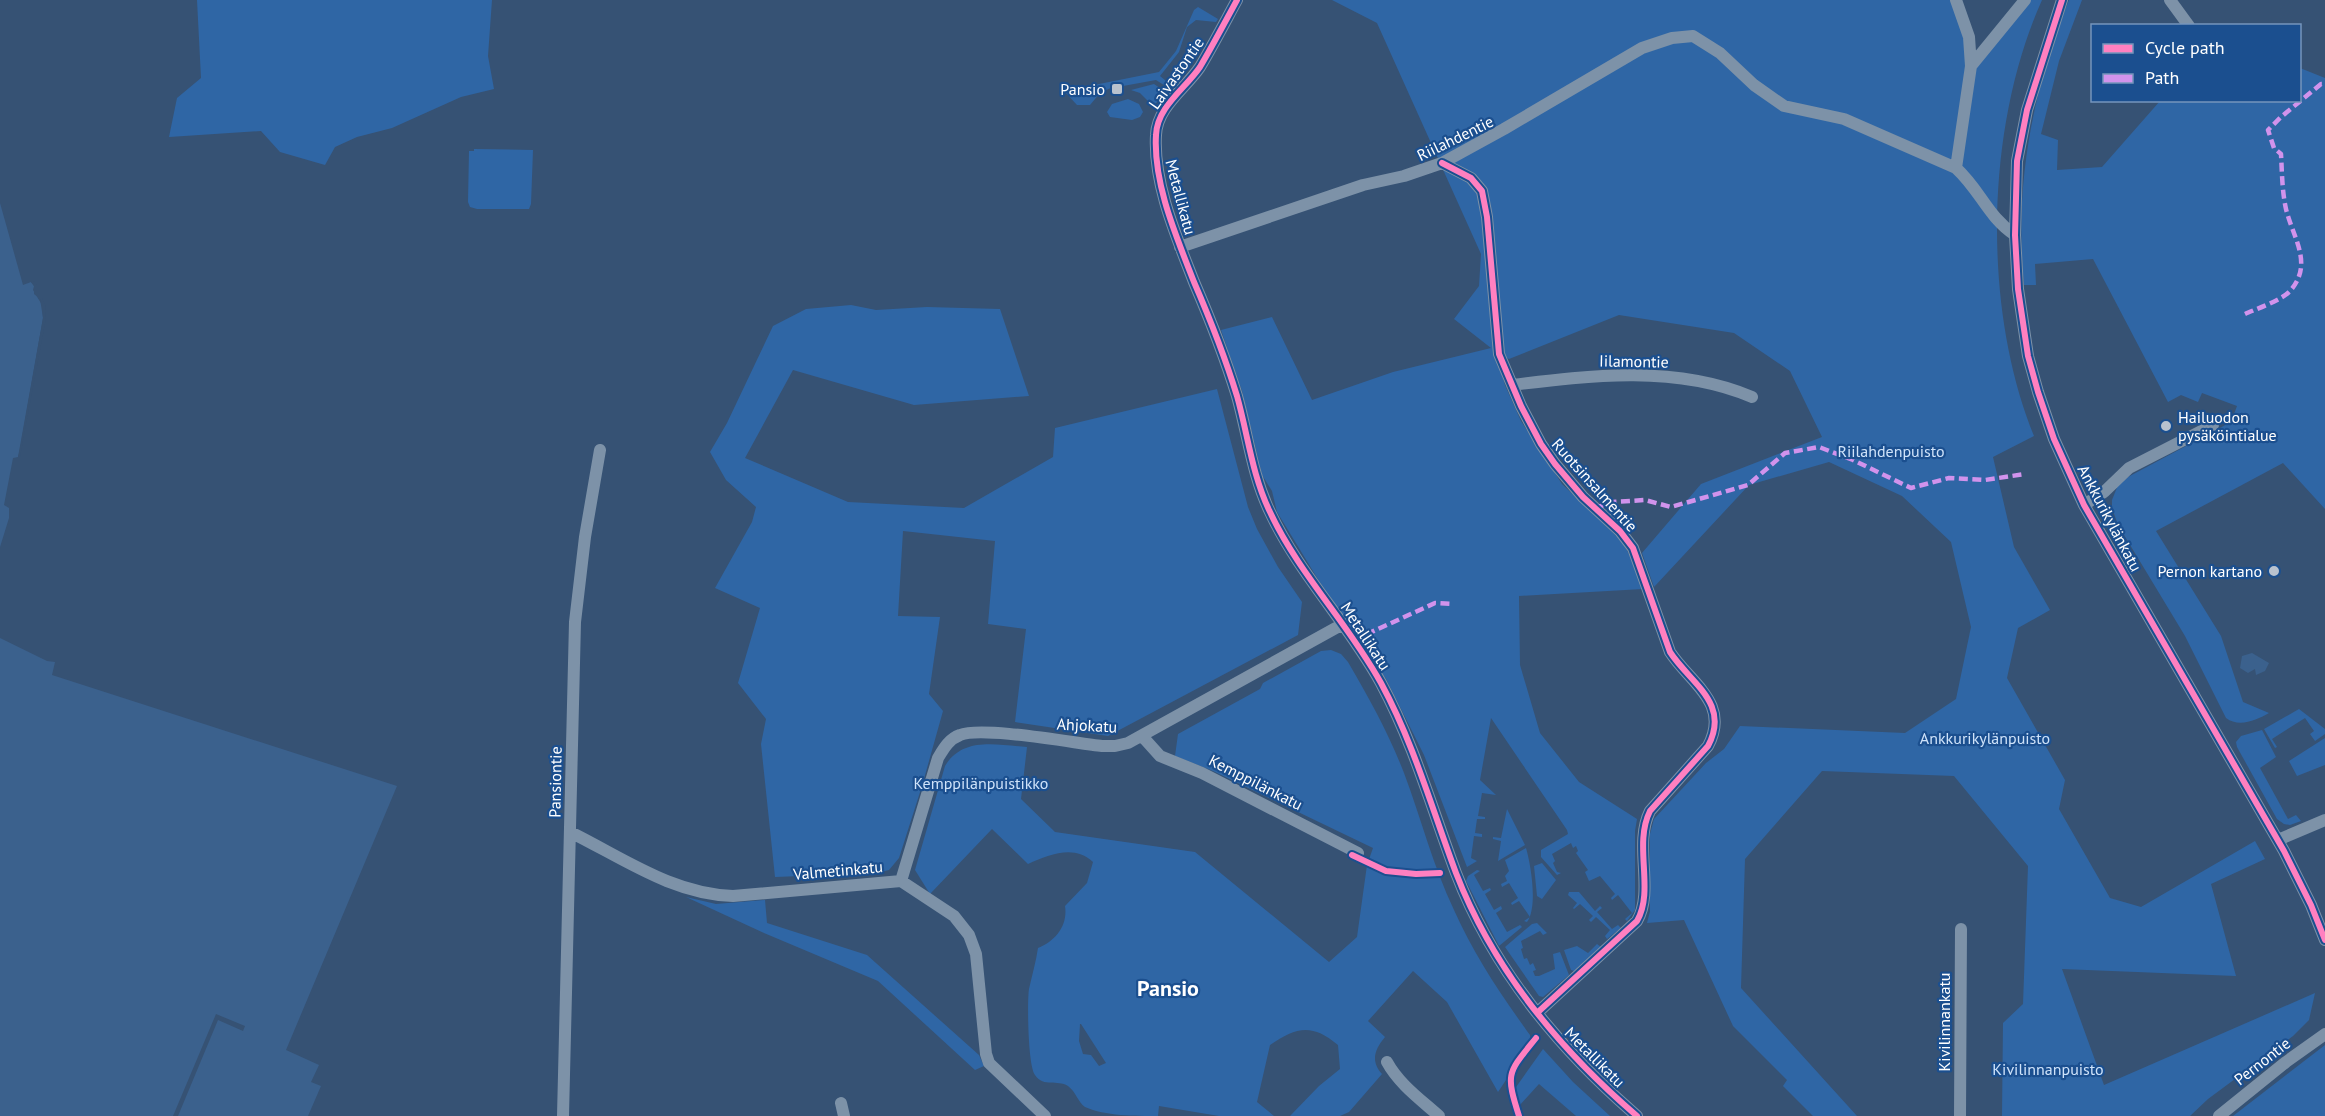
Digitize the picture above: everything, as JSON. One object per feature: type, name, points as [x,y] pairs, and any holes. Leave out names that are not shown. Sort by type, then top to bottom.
[{"type":"street","name":"Laivastontie","points":[[1156,130],[1163,111],[1200,67],[1237,0]]},
{"type":"street","points":[[1956,0],[1969,37],[1971,66],[1956,168]]},
{"type":"street","points":[[1971,66],[2025,0]]},
{"type":"street","name":"Ankkurikylänkatu","points":[[2062,0],[2027,110],[2018,161],[2015,235],[2018,289],[2028,356],[2054,439],[2084,506],[2278,840],[2311,905],[2325,940]]},
{"type":"street","points":[[2170,0],[2187,24]]},
{"type":"street","name":"Riilahdentie","points":[[1180,247],[1363,185],[1404,176],[1442,163],[1642,48],[1672,38],[1692,36],[1720,53],[1754,85],[1784,106],[1844,118],[1956,168],[1971,182],[1994,219],[2015,235]]},
{"type":"street","name":"Metallikatu","points":[[1156,130],[1155,150],[1169,214],[1237,397],[1248,446],[1269,512],[1380,682],[1415,755],[1457,874],[1483,931],[1499,959],[1537,1013],[1576,1060],[1636,1116]]},
{"type":"street","name":"Ruotsinsalmentie","points":[[1442,163],[1471,178],[1482,191],[1487,217],[1499,354],[1541,444],[1583,496],[1620,531],[1633,548],[1670,651],[1678,664],[1705,692],[1715,715],[1713,736],[1708,746],[1650,811],[1646,819],[1643,839],[1644,896],[1641,915],[1631,928],[1537,1013]]},
{"type":"street","name":"Iilamontie","points":[[1512,385],[1569,378],[1638,376],[1711,382],[1752,397]]},
{"type":"street","points":[[2084,506],[2104,492],[2129,468],[2214,425]]},
{"type":"street","name":"Pansiontie","points":[[562,1116],[575,622],[585,537],[600,450]]},
{"type":"street","name":"Ahjokatu","points":[[901,881],[938,758],[954,738],[977,732],[1115,746],[1143,736],[1343,624]]},
{"type":"street","name":"Kemppilänkatu","points":[[1143,736],[1161,756],[1202,773],[1358,853]]},
{"type":"street","points":[[2278,840],[2325,820]]},
{"type":"street","name":"Valmetinkatu","points":[[570,832],[659,879],[692,891],[713,895],[734,896],[901,881],[954,916],[969,935],[976,954],[986,1054],[989,1063],[1045,1116]]},
{"type":"street","name":"Kivilinnankatu","points":[[1960,1116],[1961,929]]},
{"type":"street","name":"Pernontie","points":[[2219,1116],[2325,1034]]},
{"type":"street","points":[[1387,1062],[1393,1074],[1402,1084],[1439,1116]]},
{"type":"street","points":[[841,1103],[844,1116]]},
{"type":"green space","points":[[197,0],[492,0],[488,56],[494,89],[461,97],[392,128],[357,137],[335,147],[325,165],[280,152],[261,131],[169,137],[177,98],[201,78]]},
{"type":"green space","points":[[1332,0],[1951,0],[1964,30],[1967,61],[2027,0],[2042,0],[2023,50],[2009,104],[2001,160],[1997,218],[1999,275],[2005,332],[2017,386],[2034,436],[1993,457],[2014,547],[2050,610],[2018,628],[2007,678],[2065,780],[2059,809],[2110,898],[2141,907],[2255,841],[2265,859],[2211,884],[2236,976],[2062,969],[2104,1085],[2315,993],[2309,1020],[2293,1036],[2208,1099],[2190,1116],[2002,1116],[2003,1023],[2023,1004],[2028,866],[1954,776],[1822,771],[1745,859],[1741,988],[1857,1116],[1813,1116],[1783,1086],[1787,1080],[1733,1026],[1684,920],[1647,923],[1650,911],[1650,834],[1654,819],[1706,763],[1724,749],[1740,726],[1905,733],[1956,699],[1971,627],[1951,542],[1902,496],[1829,462],[1749,485],[1654,587],[1642,553],[1701,484],[1822,437],[1790,371],[1734,333],[1619,315],[1509,359],[1496,353],[1505,385],[1521,421],[1562,484],[1623,542],[1638,572],[1643,589],[1519,596],[1520,665],[1540,733],[1579,782],[1637,819],[1635,910],[1627,921],[1625,919],[1632,913],[1618,895],[1612,900],[1615,894],[1600,876],[1589,881],[1585,872],[1588,870],[1576,853],[1578,851],[1576,846],[1573,848],[1571,843],[1552,854],[1557,872],[1561,873],[1557,875],[1541,857],[1541,850],[1568,834],[1567,830],[1491,718],[1480,780],[1496,795],[1482,793],[1478,816],[1485,817],[1485,819],[1477,819],[1475,833],[1482,834],[1482,837],[1474,836],[1471,858],[1477,861],[1467,867],[1424,755],[1386,679],[1319,581],[1277,512],[1272,491],[1262,475],[1242,391],[1221,330],[1272,317],[1312,400],[1393,372],[1491,348],[1454,319],[1479,286],[1481,254],[1377,23]]},
{"type":"green space","points":[[2069,0],[2082,0],[2059,61],[2041,134],[2058,140],[2057,170],[2102,167],[2159,102],[2301,102],[2301,68],[2325,78],[2325,509],[2283,463],[2156,531],[2221,636],[2243,702],[2269,713],[2248,722],[2231,721],[2226,718],[2185,636],[2118,525],[2112,508],[2112,500],[2118,485],[2128,477],[2231,422],[2237,406],[2202,393],[2198,402],[2181,395],[2168,402],[2093,259],[2035,264],[2036,285],[2024,285],[2022,212],[2024,176],[2036,104],[2056,34]]},
{"type":"green space","points":[[1198,7],[1218,19],[1216,22],[1196,20],[1187,27],[1179,52],[1160,76],[1171,85],[1170,89],[1156,80],[1123,86],[1119,84],[1100,93],[1090,105],[1077,105],[1064,91],[1159,72],[1176,51],[1194,10]]},
{"type":"green space","points":[[1154,84],[1167,93],[1153,106],[1140,93],[1131,90]]},
{"type":"green space","points":[[1128,99],[1139,104],[1143,112],[1140,117],[1132,120],[1110,117],[1107,112],[1112,104]]},
{"type":"green space","points":[[474,149],[533,150],[529,209],[470,207],[468,202],[469,151],[474,151]]},
{"type":"green space","points":[[851,305],[876,310],[927,307],[1000,309],[1029,396],[914,405],[793,370],[745,458],[848,502],[964,508],[1053,457],[1055,428],[1217,389],[1248,507],[1278,567],[1302,602],[1298,635],[1108,736],[1015,722],[1026,629],[988,624],[995,541],[903,531],[898,616],[940,617],[929,694],[943,711],[899,858],[889,870],[877,873],[775,877],[761,744],[766,719],[738,683],[760,608],[715,588],[752,522],[756,507],[726,480],[710,452],[727,423],[773,326],[806,309]]},
{"type":"green space","name":"Kemppilänpuistikko","points":[[1331,650],[1341,654],[1371,703],[1398,759],[1440,876],[1462,927],[1489,974],[1530,1035],[1531,1043],[1513,1065],[1498,1092],[1447,1002],[1413,971],[1368,1021],[1385,1037],[1375,1055],[1376,1064],[1382,1074],[1349,1112],[1340,1116],[1290,1116],[1319,1086],[1340,1069],[1338,1045],[1320,1033],[1304,1030],[1288,1034],[1270,1045],[1257,1102],[1274,1116],[1219,1116],[1159,1106],[1158,1116],[1130,1116],[1085,1107],[1068,1086],[1042,1081],[1035,1075],[1029,1047],[1028,996],[1038,948],[1055,937],[1063,926],[1065,906],[1087,883],[1093,862],[1078,853],[1070,852],[1044,857],[1028,864],[992,829],[930,894],[915,870],[945,766],[952,756],[971,746],[993,744],[1027,747],[1021,799],[1055,832],[1195,852],[1329,962],[1357,937],[1367,865],[1373,848],[1213,771],[1175,756],[1178,734],[1260,689],[1263,683],[1321,651]],"holes":[[[1081,1024],[1106,1063],[1099,1066],[1091,1055],[1083,1054],[1079,1041]]]},
{"type":"green space","points":[[2299,709],[2325,729],[2325,734],[2315,741],[2310,734],[2314,731],[2305,718],[2272,739],[2277,747],[2275,748],[2264,729]]},
{"type":"green space","points":[[2262,730],[2276,757],[2260,768],[2288,819],[2296,815],[2301,821],[2290,825],[2277,819],[2237,747],[2236,742],[2241,736]]},
{"type":"green space","points":[[2325,738],[2325,765],[2297,776],[2289,761]]},
{"type":"green space","points":[[1507,809],[1525,845],[1498,861],[1501,841],[1493,837],[1501,838]]},
{"type":"green space","points":[[1526,848],[1533,896],[1530,917],[1519,901],[1512,905],[1511,903],[1518,898],[1509,883],[1502,887],[1501,884],[1507,881],[1505,876],[1509,871],[1505,860]]},
{"type":"green space","points":[[1542,863],[1556,880],[1542,899],[1537,896],[1534,866]]},
{"type":"green space","points":[[1477,870],[1480,871],[1474,875],[1483,891],[1490,888],[1491,890],[1485,894],[1494,910],[1501,906],[1502,909],[1496,913],[1507,932],[1520,925],[1522,927],[1499,946],[1466,881],[1468,876]]},
{"type":"green space","points":[[1569,892],[1579,892],[1595,911],[1600,906],[1602,908],[1597,912],[1612,929],[1618,925],[1621,928],[1607,939],[1605,936],[1610,930],[1596,917],[1591,922],[1589,920],[1593,916],[1580,904],[1574,909],[1577,903],[1568,895]]},
{"type":"green space","points":[[686,897],[716,904],[765,900],[767,923],[867,955],[979,1055],[984,1066],[975,1070],[878,981]]},
{"type":"green space","points":[[1537,923],[1547,933],[1543,935],[1540,931],[1521,941],[1524,959],[1527,958],[1530,965],[1533,963],[1536,970],[1533,971],[1535,976],[1539,976],[1555,969],[1553,954],[1560,952],[1569,975],[1543,997],[1539,996],[1505,947],[1532,924]]},
{"type":"green space","points":[[1597,944],[1601,947],[1574,971],[1571,970],[1564,950],[1577,946],[1588,953]]},
{"type":"green space","points":[[2325,1045],[2325,1116],[2233,1116]]},
{"type":"green space","points":[[1543,1049],[1573,1082],[1610,1116],[1576,1116],[1539,1084],[1519,1106],[1514,1090]]},
{"type":"shaded area","points":[[0,203],[23,285],[31,282],[34,286],[33,290],[42,305],[43,318],[20,449],[18,457],[13,458],[4,505],[9,508],[9,518],[0,547]]},
{"type":"shaded area","points":[[0,638],[47,661],[55,662],[52,675],[397,786],[286,1050],[319,1065],[311,1082],[321,1086],[308,1116],[0,1116]]},
{"type":"shaded area","points":[[2252,653],[2269,663],[2265,671],[2256,675],[2255,669],[2248,673],[2240,668],[2242,656]]},
{"type":"pier","points":[[34,281],[37,285],[37,293],[45,304],[46,318],[20,457],[18,457],[43,318],[40,299],[34,294],[34,286],[31,282]]},
{"type":"pier","points":[[216,1014],[245,1026],[243,1031],[218,1020],[178,1116],[173,1116]]},
{"type":"marked path","points":[[2301,100],[2321,84],[2325,84]]},
{"type":"marked path","points":[[2245,314],[2275,301],[2290,291],[2300,271],[2300,251],[2285,202],[2281,154],[2274,148],[2268,130],[2299,102]]},
{"type":"marked path","points":[[1595,508],[1612,502],[1645,500],[1671,507],[1748,485],[1785,453],[1819,447],[1853,460],[1911,488],[1949,478],[1985,480],[2025,474]]},
{"type":"marked path","points":[[1354,640],[1435,603],[1453,604]]},
{"type":"cycle path","points":[[1237,0],[1200,67],[1161,116],[1156,135],[1156,154],[1162,191],[1180,247],[1232,381],[1264,498],[1295,556],[1368,661],[1393,706],[1413,753],[1456,873],[1489,942],[1509,974],[1555,1035],[1608,1090],[1637,1116]]},
{"type":"cycle path","points":[[2062,0],[2027,110],[2017,161],[2015,235],[2018,289],[2028,356],[2038,392],[2054,439],[2084,505],[2284,851],[2311,905],[2325,940]]},
{"type":"cycle path","points":[[1442,163],[1471,178],[1482,191],[1487,217],[1499,354],[1521,406],[1541,444],[1555,464],[1583,497],[1620,531],[1633,548],[1670,652],[1705,695],[1715,718],[1714,731],[1708,746],[1650,811],[1645,824],[1643,838],[1644,896],[1637,921],[1537,1013]]},
{"type":"cycle path","points":[[1352,855],[1386,871],[1416,874],[1440,873]]},
{"type":"cycle path","points":[[1519,1116],[1512,1090],[1512,1074],[1515,1066],[1536,1038]]},
{"type":"place","name":"Pansio","points":[[1117,89]]},
{"type":"place","name":"Hailuodon pysäköintialue","points":[[2166,426]]},
{"type":"place","name":"Pernon kartano","points":[[2274,571]]},
{"type":"district","name":"Pansio","points":[[1168,988]]},
{"type":"park label","name":"Riilahdenpuisto","points":[[1891,451]]},
{"type":"park label","name":"Ankkurikylänpuisto","points":[[1985,738]]},
{"type":"park label","name":"Kivilinnanpuisto","points":[[2048,1069]]}]
